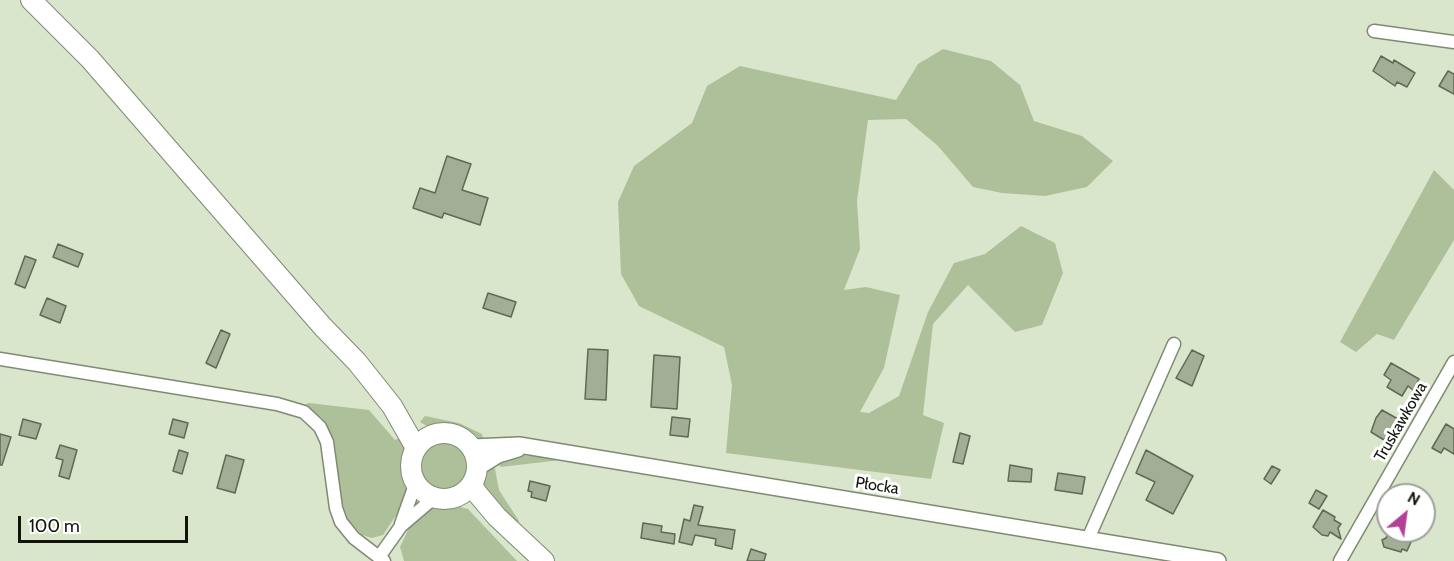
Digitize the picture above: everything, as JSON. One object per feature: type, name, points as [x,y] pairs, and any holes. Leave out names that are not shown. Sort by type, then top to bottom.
[{"type":"main road","points":[[31,0],[112,83],[357,362],[423,442]]},
{"type":"main road","points":[[530,561],[482,516],[455,497],[435,497],[426,493],[416,482],[412,463],[423,442],[453,434],[464,439],[472,447],[476,492],[496,517],[544,561]]},
{"type":"main road","points":[[455,497],[475,476]]},
{"type":"street","points":[[1374,31],[1454,42]]},
{"type":"street","points":[[1088,539],[1174,344]]},
{"type":"street","points":[[0,359],[277,404],[303,412],[315,421],[327,442],[336,508],[341,522],[354,538],[382,559],[401,526],[416,482]]},
{"type":"street","name":"Truskawkowa","points":[[1341,561],[1454,362]]},
{"type":"street","name":"Płocka","points":[[472,447],[509,444],[1218,561]]},
{"type":"street","name":"Płocka","points":[[475,476],[506,452],[530,448]]},
{"type":"street","points":[[401,526],[435,497]]},
{"type":"green space","points":[[943,49],[991,61],[1020,85],[1034,121],[1082,136],[1113,161],[1087,187],[1045,196],[1002,193],[973,187],[938,146],[906,119],[868,120],[857,201],[860,249],[844,290],[866,287],[900,295],[884,368],[860,412],[869,413],[899,396],[928,312],[954,263],[985,254],[1021,226],[1055,243],[1063,273],[1042,325],[1015,332],[968,285],[933,324],[923,415],[944,423],[931,479],[726,453],[732,385],[724,347],[639,306],[621,274],[618,202],[634,166],[692,123],[707,86],[740,66],[896,100],[918,64]]},
{"type":"green space","points":[[1434,170],[1454,190],[1454,240],[1394,340],[1377,334],[1356,352],[1340,342]]},
{"type":"green space","points":[[309,403],[369,410],[395,440],[403,436],[407,451],[405,468],[409,488],[401,508],[383,535],[372,538],[362,535],[348,520],[342,503],[334,439],[322,418],[304,405]]},
{"type":"green space","points":[[425,416],[459,423],[482,434],[484,442],[454,429],[427,426],[420,422]]},
{"type":"green space","points":[[444,441],[461,448],[468,465],[461,482],[444,489],[427,482],[420,465],[427,448]]},
{"type":"green space","points":[[520,455],[564,459],[581,465],[561,460],[501,467],[496,461]]},
{"type":"green space","points":[[491,464],[495,469],[499,490],[519,521],[518,527],[480,484],[483,471]]},
{"type":"green space","points":[[449,504],[468,509],[517,561],[404,561],[400,547],[409,528],[431,507]]},
{"type":"building","points":[[1381,56],[1393,63],[1394,60],[1415,73],[1407,87],[1397,82],[1395,86],[1373,71]]},
{"type":"building","points":[[1448,71],[1454,74],[1454,94],[1439,86]]},
{"type":"building","points":[[447,156],[471,164],[462,190],[488,198],[480,225],[444,213],[442,218],[413,208],[420,188],[435,193]]},
{"type":"building","points":[[58,244],[83,254],[78,267],[53,257]]},
{"type":"building","points":[[25,256],[36,260],[25,288],[15,284]]},
{"type":"building","points":[[488,293],[516,302],[511,317],[483,308]]},
{"type":"building","points":[[47,298],[66,306],[60,323],[40,315]]},
{"type":"building","points":[[221,330],[230,334],[216,368],[206,363]]},
{"type":"building","points":[[588,349],[608,350],[606,400],[585,399]]},
{"type":"building","points":[[1192,350],[1204,356],[1192,386],[1176,378]]},
{"type":"building","points":[[654,355],[680,357],[677,409],[651,407]]},
{"type":"building","points":[[1391,363],[1419,379],[1413,390],[1408,386],[1402,396],[1387,387],[1391,380],[1384,375]]},
{"type":"building","points":[[1382,410],[1398,419],[1384,440],[1371,432]]},
{"type":"building","points":[[672,417],[690,419],[688,437],[670,435]]},
{"type":"building","points":[[23,419],[41,424],[36,439],[19,435]]},
{"type":"building","points":[[173,419],[188,423],[184,438],[169,434]]},
{"type":"building","points":[[1446,424],[1454,429],[1454,454],[1444,448],[1441,453],[1432,448]]},
{"type":"building","points":[[960,433],[970,436],[963,464],[953,462]]},
{"type":"building","points":[[0,434],[11,437],[2,465],[0,465]]},
{"type":"building","points":[[60,445],[77,450],[69,479],[59,476],[63,460],[56,458]]},
{"type":"building","points":[[179,450],[188,453],[182,474],[173,471]]},
{"type":"building","points":[[1146,450],[1193,476],[1173,514],[1146,500],[1155,482],[1136,473]]},
{"type":"building","points":[[226,455],[244,460],[235,493],[217,488]]},
{"type":"building","points":[[1010,465],[1032,469],[1031,482],[1008,481]]},
{"type":"building","points":[[1272,466],[1280,470],[1271,484],[1264,479]]},
{"type":"building","points":[[1058,473],[1085,477],[1082,494],[1055,490]]},
{"type":"building","points":[[530,481],[550,486],[546,501],[531,497],[532,492],[528,491]]},
{"type":"building","points":[[1316,490],[1327,496],[1319,509],[1309,503]]},
{"type":"building","points":[[694,505],[703,507],[698,525],[735,530],[732,549],[715,545],[716,539],[695,535],[692,545],[679,542],[684,519],[690,521]]},
{"type":"building","points":[[1323,510],[1335,517],[1334,520],[1341,524],[1338,528],[1341,539],[1330,532],[1328,536],[1322,535],[1313,527]]},
{"type":"building","points":[[643,523],[662,526],[661,532],[675,534],[674,544],[641,538]]},
{"type":"building","points":[[1383,543],[1411,543],[1407,551],[1402,549],[1401,552],[1384,547]]},
{"type":"building","points":[[751,549],[766,554],[764,561],[747,561]]}]
